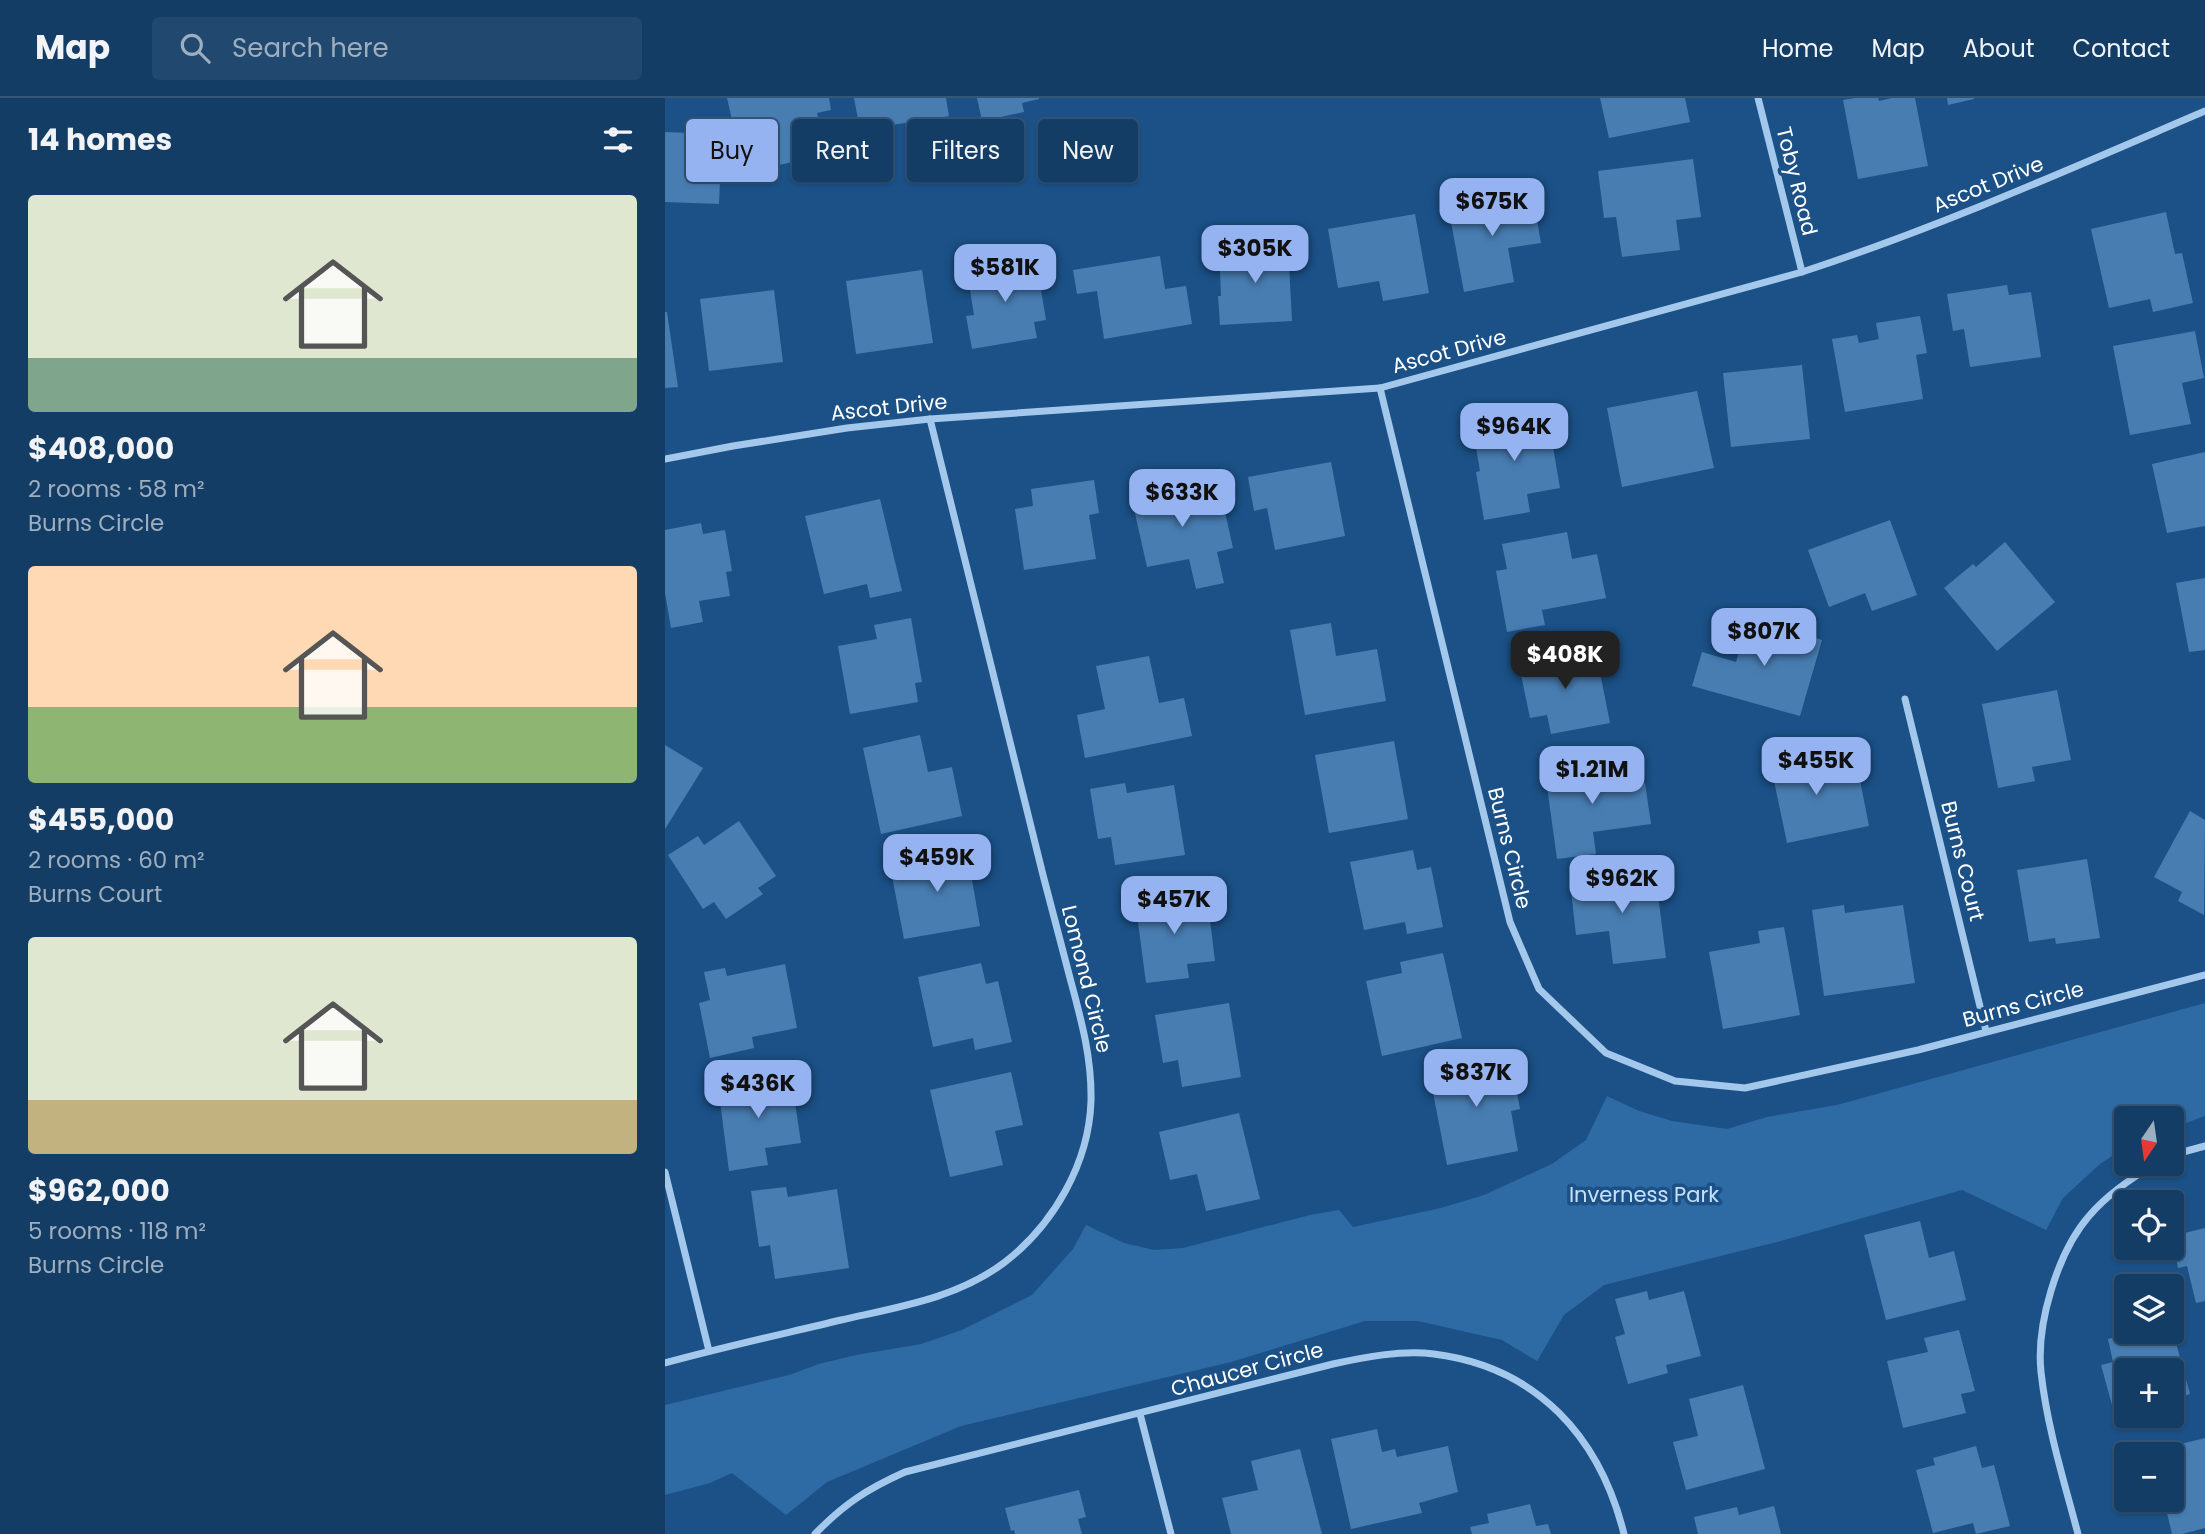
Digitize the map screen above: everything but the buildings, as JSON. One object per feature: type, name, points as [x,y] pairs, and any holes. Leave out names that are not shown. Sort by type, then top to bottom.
[{"type":"street","name":"Toby Road","points":[[1758,98],[1802,272]]},
{"type":"street","name":"Ascot Drive","points":[[665,459],[847,428],[930,419],[1380,388],[1802,272],[1871,250],[2205,111]]},
{"type":"street","name":"Burns Circle","points":[[1380,388],[1510,922],[1539,989],[1606,1053],[1675,1081],[1745,1088],[1918,1050],[2205,975]]},
{"type":"street","name":"Lomond Circle","points":[[665,1363],[928,1300],[973,1281],[1004,1262],[1035,1235],[1057,1207],[1075,1172],[1085,1137],[1091,1104],[1091,1070],[1085,1034],[930,419]]},
{"type":"street","name":"Burns Court","points":[[1905,699],[1986,1031]]},
{"type":"street","points":[[2184,1152],[2205,1146]]},
{"type":"street","points":[[665,1172],[709,1351]]},
{"type":"street","points":[[2078,1534],[2047,1415],[2041,1370],[2042,1331],[2050,1292],[2065,1254],[2087,1218],[2114,1191],[2137,1176]]},
{"type":"street","name":"Chaucer Circle","points":[[815,1534],[843,1507],[874,1486],[905,1472],[1352,1360],[1393,1354],[1433,1354],[1472,1362],[1509,1377],[1545,1400],[1571,1424],[1590,1450],[1607,1479],[1624,1534]]},
{"type":"street","points":[[1140,1414],[1171,1534]]},
{"type":"green space","name":"Inverness Park","points":[[2205,1003],[2205,1116],[2184,1124],[2184,1106],[2114,1106],[2114,1155],[2063,1198],[2046,1230],[1962,1190],[1777,1242],[1604,1285],[1564,1315],[1537,1361],[1502,1340],[1418,1321],[1365,1321],[1231,1362],[961,1426],[827,1482],[786,1515],[732,1473],[710,1483],[665,1495],[665,1405],[789,1375],[856,1355],[921,1344],[962,1330],[1032,1295],[1073,1249],[1086,1225],[1124,1243],[1154,1250],[1183,1248],[1339,1210],[1353,1227],[1441,1208],[1484,1195],[1552,1164],[1586,1140],[1607,1096],[1639,1111],[1672,1121],[1727,1129],[1767,1117],[1837,1105]]}]
